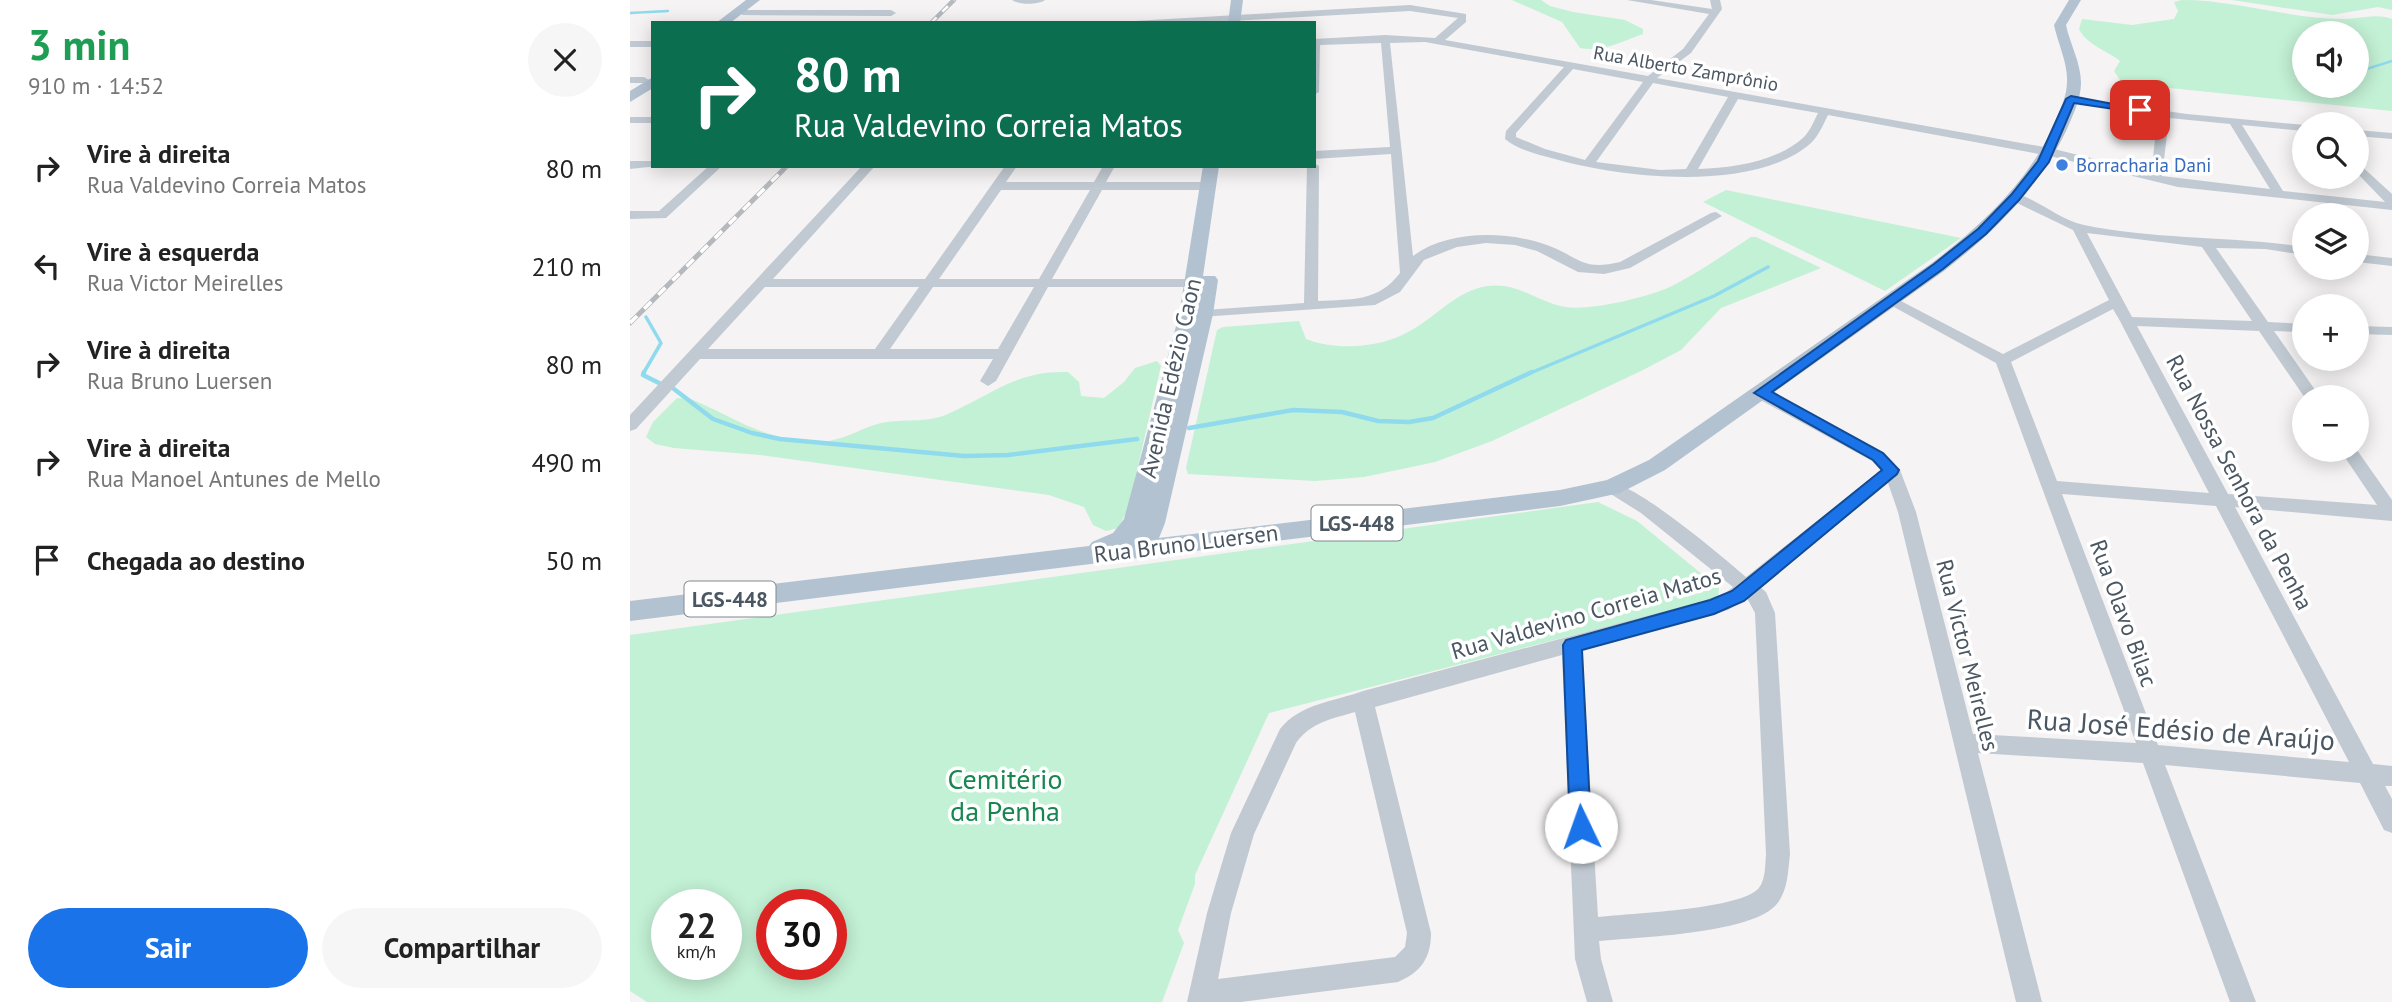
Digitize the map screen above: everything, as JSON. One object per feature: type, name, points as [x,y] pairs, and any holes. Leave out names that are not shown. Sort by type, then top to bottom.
[{"type":"main road","points":[[725,21],[754,0]]},
{"type":"main road","points":[[735,21],[763,0]]},
{"type":"main road","points":[[1237,0],[1239,20]]},
{"type":"main road","points":[[1239,20],[1247,0]]},
{"type":"main road","name":"Rua Bruno Luersen","points":[[630,611],[1560,498],[1612,487],[1657,465],[1890,302],[1970,243],[2015,197],[2050,152],[2071,99],[2073,72],[2060,25],[2075,0]]},
{"type":"main road","points":[[630,90],[645,79]]},
{"type":"main road","points":[[630,98],[645,79]]},
{"type":"main road","name":"Avenida Edézio Caon","points":[[1079,556],[1121,539],[1135,522],[1196,315],[1193,283],[1211,168]]},
{"type":"main road","name":"Avenida Edézio Caon","points":[[1135,549],[1149,534],[1153,523],[1224,168]]},
{"type":"main road","points":[[1153,523],[1156,534],[1177,544]]},
{"type":"street","points":[[1019,0],[1040,0]]},
{"type":"street","points":[[1632,0],[1715,12]]},
{"type":"street","points":[[1589,163],[1651,79],[1687,51],[1715,12],[1715,0]]},
{"type":"street","points":[[1205,21],[1410,8],[1463,16],[1463,20],[1437,41]]},
{"type":"street","points":[[745,13],[891,13]]},
{"type":"street","points":[[1385,38],[1406,241],[1406,272]]},
{"type":"street","name":"Rua Alberto Zamprônio","points":[[1316,42],[1385,38],[1437,41],[2050,152],[2156,178],[2280,196],[2392,204]]},
{"type":"street","points":[[630,44],[651,44]]},
{"type":"street","points":[[1571,65],[1509,136],[1533,148],[1589,163],[1647,172],[1690,173],[1743,168],[1779,156],[1808,140],[1825,111]]},
{"type":"street","points":[[1690,173],[1735,94]]},
{"type":"street","points":[[2071,99],[2164,114],[2292,127]]},
{"type":"street","points":[[2156,178],[2164,114]]},
{"type":"street","points":[[630,120],[651,120]]},
{"type":"street","points":[[2234,122],[2280,196]]},
{"type":"street","points":[[2369,134],[2392,136]]},
{"type":"street","points":[[1316,155],[1396,150]]},
{"type":"street","points":[[630,165],[651,165]]},
{"type":"street","points":[[630,215],[662,215],[714,168]]},
{"type":"street","points":[[630,425],[867,168]]},
{"type":"street","points":[[879,354],[1010,168]]},
{"type":"street","points":[[988,381],[1108,168]]},
{"type":"street","points":[[1311,307],[1313,168]]},
{"type":"street","points":[[2369,179],[2392,204]]},
{"type":"street","points":[[998,186],[1208,186]]},
{"type":"street","points":[[2015,197],[2078,228],[2206,244],[2265,245],[2292,249]]},
{"type":"street","points":[[1196,315],[1380,299],[1395,289],[1406,272],[1425,254],[1454,243],[1503,240],[1542,248],[1583,268],[1604,270],[1625,265],[1716,216]]},
{"type":"street","name":"Rua Nossa Senhora da Penha","points":[[2078,228],[2392,822]]},
{"type":"street","points":[[1406,241],[1415,250],[1425,254]]},
{"type":"street","points":[[2206,244],[2304,385]]},
{"type":"street","points":[[2369,259],[2392,262]]},
{"type":"street","points":[[763,283],[1193,283]]},
{"type":"street","points":[[1890,302],[2003,360],[2117,301]]},
{"type":"street","points":[[2127,321],[2292,327]]},
{"type":"street","points":[[2385,331],[2392,346]]},
{"type":"street","points":[[698,354],[1003,354]]},
{"type":"street","name":"Rua Olavo Bilac","points":[[2003,360],[2243,1002]]},
{"type":"street","points":[[1761,393],[1878,457],[1892,470]]},
{"type":"street","points":[[2356,462],[2392,513]]},
{"type":"street","name":"Rua Valdevino Correia Matos","points":[[1201,998],[1219,913],[1243,833],[1275,759],[1298,723],[1318,713],[1363,700],[1714,607],[1738,596],[1892,470]]},
{"type":"street","name":"Rua Victor Meirelles","points":[[1892,470],[1907,512],[2029,1002]]},
{"type":"street","points":[[1586,930],[1711,916],[1740,910],[1764,900],[1774,883],[1779,853],[1765,613],[1759,597],[1647,508],[1612,487]]},
{"type":"street","points":[[2050,487],[2392,513]]},
{"type":"street","points":[[1572,645],[1588,959],[1600,1002]]},
{"type":"street","points":[[1201,998],[1398,969],[1413,961],[1419,950],[1419,933],[1363,700]]},
{"type":"street","name":"Rua José Edésio de Araújo","points":[[1965,743],[2150,754],[2392,776]]},
{"type":"green space","points":[[1512,0],[1541,0],[1550,6],[1573,12],[1625,20],[1643,29],[1643,34],[1604,47],[1580,48],[1562,22]]},
{"type":"green space","points":[[2182,0],[2323,18],[2374,16],[2392,19],[2392,111],[2122,83],[2114,71],[2120,61],[2092,43],[2079,29],[2082,19],[2132,25],[2174,19],[2178,11],[2174,2]]},
{"type":"green space","points":[[2232,0],[2392,0],[2392,10],[2378,7],[2332,15]]},
{"type":"green space","points":[[1726,190],[1961,238],[1885,291],[1703,202]]},
{"type":"green space","points":[[1751,237],[1821,268],[1721,308],[1681,350],[1492,441],[1435,462],[1364,477],[1315,481],[1188,474],[1186,468],[1217,330],[1223,327],[1299,321],[1306,339],[1331,345],[1359,346],[1398,337],[1420,325],[1457,298],[1488,286],[1509,287],[1565,307],[1604,305],[1651,294],[1674,285]]},
{"type":"green space","points":[[1157,361],[1161,366],[1128,509],[1118,528],[1106,531],[1093,525],[1084,507],[1049,495],[760,455],[674,448],[655,444],[646,437],[653,422],[677,398],[691,399],[780,438],[818,442],[843,437],[880,423],[942,416],[1020,379],[1050,372],[1068,372],[1079,382],[1081,396],[1104,398],[1124,382],[1135,368]]},
{"type":"green space","name":"Cemitério da Penha","points":[[1598,502],[1637,521],[1719,588],[1718,598],[1269,713],[1195,875],[1195,884],[1178,930],[1184,943],[1162,1002],[647,1002],[630,991],[630,635]]},
{"type":"waterway","points":[[630,13],[668,11]]},
{"type":"waterway","points":[[2369,68],[2392,61]]},
{"type":"waterway","points":[[1528,374],[1714,296],[1768,267]]},
{"type":"waterway","points":[[644,373],[661,343],[646,317]]},
{"type":"waterway","points":[[1189,428],[1293,410],[1342,412],[1378,421],[1409,422],[1433,418],[1532,372]]},
{"type":"waterway","points":[[644,373],[643,375],[661,384]]},
{"type":"waterway","points":[[674,389],[713,419],[752,433],[780,439],[964,456],[1008,455],[1137,439]]},
{"type":"railway","points":[[933,21],[954,0]]},
{"type":"railway","points":[[630,323],[785,168]]},
{"type":"place","name":"Borracharia Dani","points":[[2062,165]]},
{"type":"route","points":[[1581,827],[1572,645],[1728,602],[1892,470],[1878,457],[1761,393],[1938,267],[1982,232],[2015,197],[2050,152],[2071,99],[2140,110]]}]
